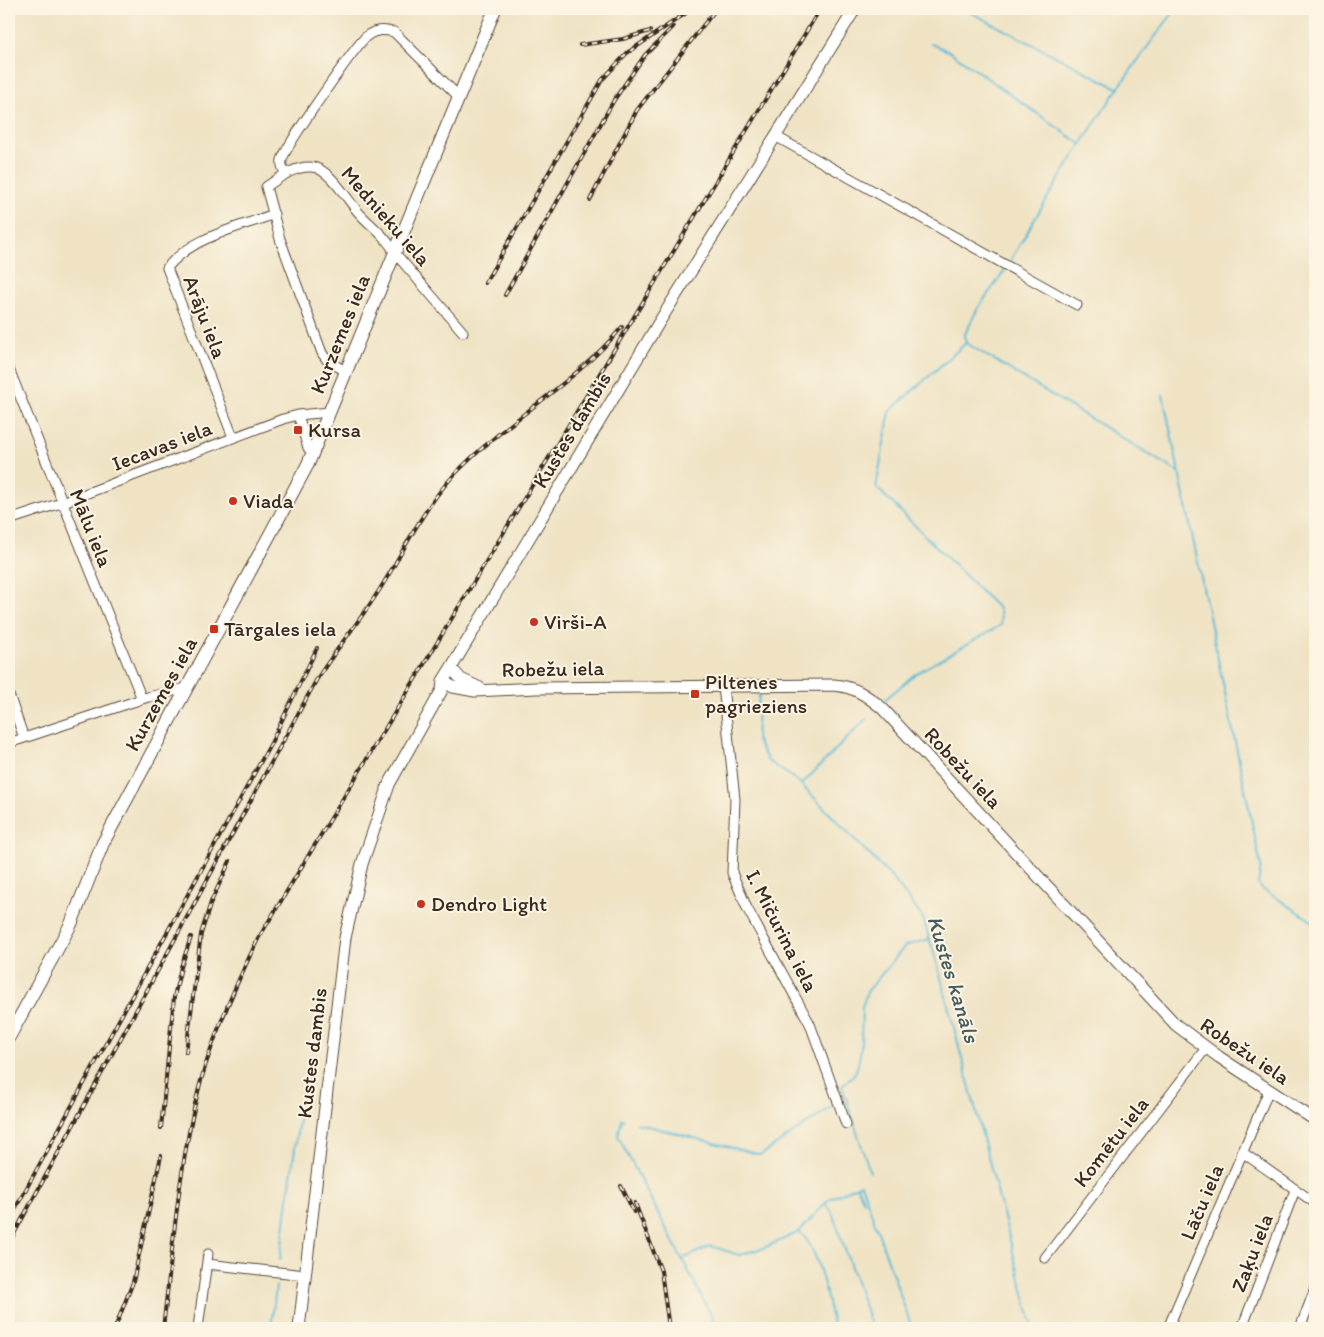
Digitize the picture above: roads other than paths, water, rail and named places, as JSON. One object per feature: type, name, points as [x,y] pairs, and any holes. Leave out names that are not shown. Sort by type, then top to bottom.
[{"type":"highway","name":"Kurzemes iela","points":[[9,1037],[55,957],[82,902],[103,843],[270,538],[312,454],[494,9]]},
{"type":"main road","name":"Kustes dambis","points":[[299,1328],[345,938],[362,864],[387,788],[442,690],[443,681],[658,324],[855,9]]},
{"type":"main road","name":"Robežu iela","points":[[451,668],[467,683],[487,689]]},
{"type":"main road","name":"Robežu iela","points":[[443,681],[466,691],[487,689],[834,685],[850,686],[864,693],[882,708],[1176,1025],[1206,1048],[1315,1120]]},
{"type":"street","points":[[286,174],[282,167],[283,158],[296,134],[360,44],[375,31],[394,32],[458,96]]},
{"type":"street","points":[[775,136],[1077,305]]},
{"type":"street","name":"Mednieku iela","points":[[274,214],[266,187],[286,174],[301,168],[319,169],[332,179],[360,214],[388,239],[396,252],[463,332]]},
{"type":"street","points":[[274,214],[280,239],[322,353],[327,360],[345,371]]},
{"type":"street","name":"Arāju iela","points":[[233,437],[167,268],[178,254],[190,246],[274,214]]},
{"type":"street","name":"Mālu iela","points":[[9,369],[61,503],[142,699]]},
{"type":"street","name":"Iecavas iela","points":[[9,520],[61,503],[233,437],[298,415],[330,412]]},
{"type":"street","points":[[298,415],[308,448],[312,454]]},
{"type":"street","name":"I. Mičurina iela","points":[[723,686],[735,800],[732,873],[747,908],[810,1024],[846,1124]]},
{"type":"street","points":[[9,743],[142,699],[187,688]]},
{"type":"street","points":[[9,695],[24,738]]},
{"type":"street","name":"Komētu iela","points":[[1045,1258],[1206,1048]]},
{"type":"street","name":"Lāču iela","points":[[1168,1328],[1269,1090]]},
{"type":"street","points":[[1242,1152],[1315,1203]]},
{"type":"street","name":"Zaķu iela","points":[[1242,1328],[1295,1190]]},
{"type":"street","points":[[198,1328],[208,1254]]},
{"type":"street","points":[[207,1264],[305,1275]]},
{"type":"street","points":[[1300,1328],[1315,1290]]},
{"type":"waterway","points":[[964,9],[1119,89]]},
{"type":"waterway","points":[[1009,263],[1088,133],[1176,9]]},
{"type":"waterway","points":[[931,44],[949,51],[1082,145]]},
{"type":"waterway","points":[[1006,269],[978,308],[964,336],[966,343],[1178,472]]},
{"type":"waterway","points":[[881,703],[915,674],[1001,625],[1000,610],[876,487],[890,411],[966,343]]},
{"type":"waterway","points":[[1163,395],[1261,866],[1258,884],[1261,888],[1315,923]]},
{"type":"waterway","name":"Kustes kanāls","points":[[759,695],[756,739],[768,761],[799,782],[894,880],[923,918],[937,963],[1033,1328]]},
{"type":"waterway","points":[[803,783],[866,719]]},
{"type":"waterway","points":[[870,1172],[842,1086],[855,1073],[858,1065],[861,1049],[862,1007],[867,992],[905,946],[930,939]]},
{"type":"waterway","points":[[280,1260],[298,1125],[313,1059]]},
{"type":"waterway","points":[[636,1123],[761,1155],[833,1106]]},
{"type":"waterway","points":[[624,1120],[622,1119],[618,1136],[718,1328]]},
{"type":"waterway","points":[[682,1259],[711,1246],[739,1255],[764,1248],[799,1232],[829,1199],[861,1184],[912,1328]]},
{"type":"waterway","points":[[857,1186],[864,1202]]},
{"type":"waterway","points":[[825,1203],[832,1212],[872,1328]]},
{"type":"waterway","points":[[799,1232],[806,1239],[817,1262],[834,1328]]},
{"type":"waterway","points":[[271,1328],[276,1286]]},
{"type":"railway","points":[[485,283],[602,80],[627,53],[692,9]]},
{"type":"railway","points":[[590,200],[637,110],[716,9]]},
{"type":"railway","points":[[163,1328],[182,1175],[200,1084],[226,1010],[258,939],[820,9]]},
{"type":"railway","points":[[505,295],[614,100],[645,55],[673,27]]},
{"type":"railway","points":[[580,45],[623,39],[650,31]]},
{"type":"railway","points":[[9,1243],[317,679],[378,592],[432,502],[442,488],[474,455],[583,367],[622,327]]},
{"type":"railway","points":[[9,1220],[271,743],[317,648]]},
{"type":"railway","points":[[186,1052],[201,934],[211,902],[230,861]]},
{"type":"railway","points":[[161,1128],[174,997],[191,937]]},
{"type":"railway","points":[[115,1328],[133,1282],[161,1156]]},
{"type":"railway","points":[[621,1186],[634,1212]]},
{"type":"railway","points":[[635,1203],[661,1271],[669,1328]]},
{"type":"place","name":"Kursa","points":[[298,430]]},
{"type":"place","name":"Viada","points":[[233,501]]},
{"type":"place","name":"Virši-A","points":[[534,622]]},
{"type":"place","name":"Tārgales iela","points":[[214,629]]},
{"type":"place","name":"Piltenes pagrieziens","points":[[695,694]]},
{"type":"place","name":"Dendro Light","points":[[421,904]]}]
